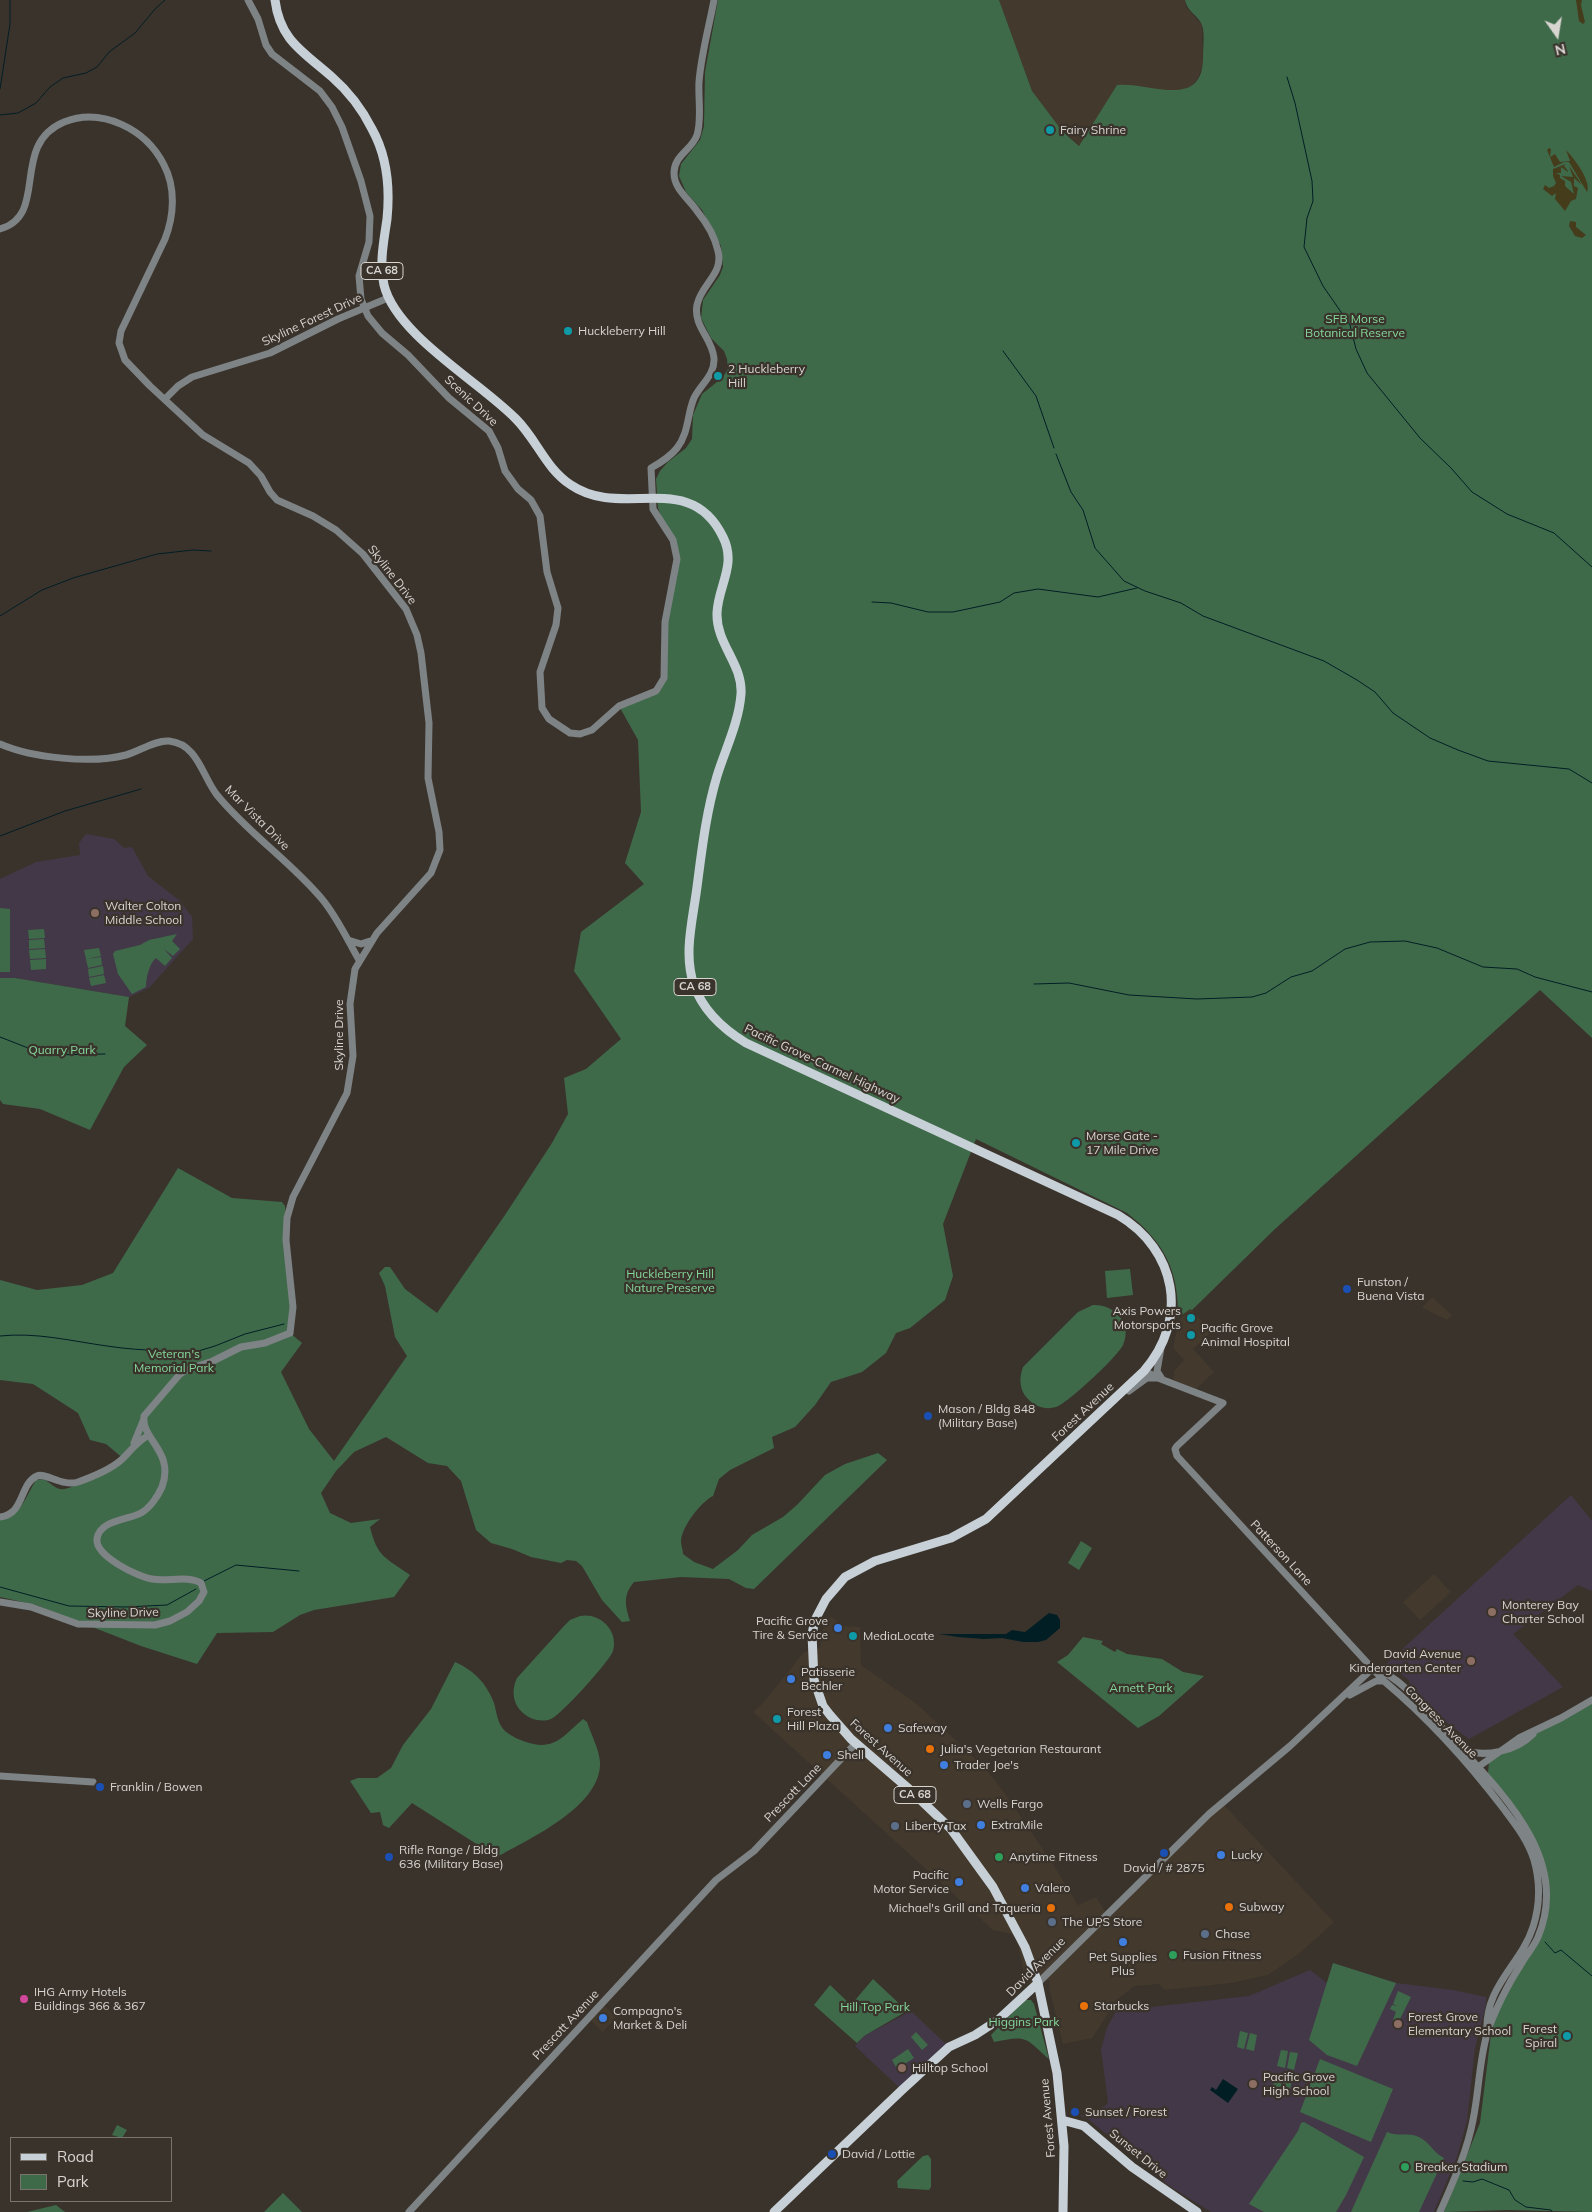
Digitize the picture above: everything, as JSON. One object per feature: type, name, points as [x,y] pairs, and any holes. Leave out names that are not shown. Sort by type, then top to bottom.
[{"type":"main road","name":"Pacific Grove-Carmel Highway","points":[[275,0],[280,20],[293,44],[348,93],[374,131],[387,179],[387,208],[382,264],[383,278],[388,298],[394,309],[411,330],[515,418],[532,437],[551,467],[568,483],[587,494],[607,499],[625,500],[667,497],[684,500],[706,512],[724,539],[729,556],[729,567],[718,606],[717,626],[724,646],[740,678],[741,698],[708,809],[689,956],[694,985],[710,1013],[728,1032],[746,1043],[1040,1178],[1130,1222],[1150,1241],[1167,1274],[1171,1297],[1170,1326]]},
{"type":"main road","name":"Forest Avenue","points":[[1063,2212],[1062,2120],[1055,2061],[1038,1983],[1017,1931],[993,1886],[951,1829],[837,1725],[823,1706],[814,1680],[812,1656],[814,1627],[819,1611],[831,1590],[863,1566],[951,1538],[986,1520],[1144,1371],[1161,1348],[1170,1326]]},
{"type":"main road","name":"David Avenue","points":[[774,2212],[949,2047],[975,2035],[998,2020],[1038,1983]]},
{"type":"main road","name":"Sunset Drive","points":[[1062,2120],[1084,2126],[1139,2172],[1196,2212]]},
{"type":"street","name":"Scenic Drive","points":[[248,0],[258,18],[266,45],[272,54],[320,91],[332,107],[342,127],[361,181],[370,216],[369,242],[358,276],[361,299],[368,316],[382,333],[408,355],[455,403],[489,431],[498,448],[505,471],[518,489],[532,500],[540,516],[547,572],[558,608],[556,625],[540,672],[542,708],[549,719],[570,733],[586,733],[619,706],[652,694],[662,684],[666,612],[674,584],[677,559],[673,540],[653,509],[651,468],[664,460],[681,443],[692,403],[710,376],[714,364],[713,352],[699,326],[696,314],[700,296],[717,270],[719,261],[718,250],[703,220],[680,190],[675,180],[674,170],[677,160],[693,144],[698,131],[699,81],[714,0]]},
{"type":"street","name":"Skyline Drive","points":[[0,228],[13,224],[25,210],[34,153],[44,138],[62,123],[84,117],[99,117],[122,125],[150,145],[164,165],[169,177],[173,208],[170,225],[148,277],[123,324],[120,343],[122,353],[132,369],[203,435],[249,463],[261,476],[277,500],[313,516],[336,530],[362,554],[406,609],[418,635],[429,723],[428,778],[439,832],[440,850],[435,866],[426,879],[371,940],[355,969],[350,1004],[353,1056],[347,1093],[293,1197],[287,1218],[286,1240],[293,1307],[290,1333],[287,1331],[281,1332],[275,1338],[265,1343],[241,1348],[180,1374],[163,1396],[146,1412],[143,1421],[148,1435],[161,1452],[163,1461],[164,1477],[158,1494],[140,1514],[102,1528],[98,1534],[97,1543],[108,1558],[145,1578],[198,1581],[204,1590],[199,1601],[187,1612],[170,1621],[160,1624],[141,1625],[78,1624],[31,1607],[0,1602]]},
{"type":"street","name":"Skyline Forest Drive","points":[[165,399],[178,386],[192,377],[270,353],[352,313],[388,298]]},
{"type":"street","name":"Mar Vista Drive","points":[[0,744],[37,753],[87,760],[128,755],[165,741],[183,745],[194,754],[217,795],[316,892],[336,919],[359,960]]},
{"type":"street","points":[[348,940],[361,944],[371,940]]},
{"type":"street","points":[[348,940],[355,969]]},
{"type":"street","points":[[1161,1348],[1157,1371],[1161,1380]]},
{"type":"street","points":[[1144,1371],[1161,1380]]},
{"type":"street","points":[[1114,1400],[1119,1399],[1147,1378],[1161,1380]]},
{"type":"street","name":"Patterson Lane","points":[[1161,1380],[1222,1403],[1177,1446],[1175,1451],[1177,1456],[1374,1668]]},
{"type":"street","points":[[136,1443],[143,1421]]},
{"type":"street","points":[[0,1517],[14,1512],[32,1480],[38,1475],[66,1484],[76,1482],[110,1468],[123,1458],[136,1443],[148,1435]]},
{"type":"street","points":[[136,1443],[155,1442]]},
{"type":"street","name":"Congress Avenue","points":[[1374,1668],[1384,1681],[1404,1698],[1477,1774],[1519,1830],[1533,1858],[1539,1888],[1533,1928],[1497,1987],[1489,2009],[1477,2100],[1468,2143],[1440,2212]]},
{"type":"street","name":"Congress Avenue","points":[[1374,1668],[1381,1670],[1405,1688],[1497,1788],[1528,1831],[1542,1861],[1546,1895],[1538,1936],[1509,1984],[1487,2033]]},
{"type":"street","name":"David Avenue","points":[[1038,1983],[1209,1814],[1290,1746],[1374,1668]]},
{"type":"street","points":[[1340,1700],[1376,1681],[1384,1681]]},
{"type":"street","points":[[1478,1767],[1519,1738],[1592,1700]]},
{"type":"street","name":"Prescott Lane","points":[[745,1859],[856,1743]]},
{"type":"street","points":[[1462,1749],[1481,1753],[1504,1749]]},
{"type":"street","points":[[0,1776],[93,1782]]},
{"type":"street","name":"Prescott Avenue","points":[[409,2212],[716,1880],[745,1859]]},
{"type":"shaded area","points":[[999,0],[1185,0],[1186,7],[1202,25],[1203,65],[1197,80],[1190,87],[1183,90],[1171,91],[1117,85],[1080,146],[1063,132],[1032,91]]},
{"type":"shaded area","name":"Walter Colton Middle School","points":[[86,834],[114,839],[124,848],[132,847],[148,876],[180,901],[192,917],[193,939],[149,988],[129,997],[15,978],[0,978],[0,879],[36,862],[80,855],[79,843]]},
{"type":"shaded area","points":[[1432,1297],[1452,1315],[1447,1320],[1423,1308]]},
{"type":"shaded area","points":[[1190,1308],[1212,1332],[1193,1349],[1214,1372],[1196,1389],[1174,1380],[1174,1371],[1184,1360],[1173,1348],[1179,1320]]},
{"type":"shaded area","name":"Monterey Bay Charter School","points":[[1571,1495],[1592,1521],[1592,1591],[1578,1585],[1513,1634],[1563,1687],[1469,1739],[1418,1702],[1412,1695],[1409,1680],[1386,1664]]},
{"type":"shaded area","points":[[1434,1574],[1451,1592],[1420,1620],[1403,1602]]},
{"type":"shaded area","points":[[830,1616],[844,1626],[860,1627],[861,1665],[917,1704],[984,1767],[1004,1792],[1053,1864],[1078,1905],[1096,1897],[1109,1918],[1223,1804],[1334,1922],[1300,1953],[1268,1975],[1231,1983],[1165,1990],[1159,1984],[1134,1986],[1117,2000],[1092,2038],[1063,2044],[1049,1987],[1050,1980],[1026,1984],[1016,1935],[993,1930],[753,1712],[764,1702],[804,1652],[820,1648],[824,1626],[827,1625]]},
{"type":"shaded area","name":"Pacific Grove High School","points":[[1333,1963],[1396,1983],[1453,1990],[1486,1997],[1475,2048],[1467,2121],[1457,2157],[1434,2212],[1211,2212],[1168,2185],[1087,2118],[1080,2116],[1105,2106],[1108,2102],[1101,2049],[1107,2028],[1116,2011],[1249,1996],[1310,1970],[1327,1983]]},
{"type":"shaded area","points":[[603,2005],[617,2017],[603,2032],[590,2019]]},
{"type":"shaded area","name":"Hilltop School","points":[[911,2011],[949,2047],[902,2090],[855,2046],[864,2036]]},
{"type":"green space","points":[[718,0],[999,0],[1032,91],[1063,132],[1079,146],[1117,85],[1172,90],[1184,89],[1194,84],[1201,73],[1203,32],[1202,25],[1188,8],[1185,0],[1592,0],[1592,1038],[1540,990],[1275,1229],[1192,1310],[1190,1309],[1178,1318],[1176,1285],[1167,1258],[1160,1246],[1140,1224],[1127,1213],[976,1139],[943,1224],[953,1276],[945,1300],[910,1328],[896,1333],[886,1353],[862,1372],[831,1382],[815,1405],[795,1427],[772,1437],[774,1448],[730,1470],[719,1479],[713,1496],[698,1509],[684,1529],[681,1542],[683,1554],[694,1562],[713,1569],[738,1550],[752,1535],[783,1517],[825,1475],[845,1464],[878,1453],[887,1460],[754,1589],[746,1588],[729,1579],[681,1577],[634,1582],[628,1591],[626,1600],[630,1621],[622,1622],[602,1600],[582,1566],[576,1561],[567,1560],[561,1563],[531,1557],[491,1543],[476,1530],[461,1481],[447,1466],[428,1463],[386,1437],[354,1452],[336,1471],[321,1493],[330,1513],[351,1523],[380,1519],[370,1527],[379,1551],[410,1575],[394,1597],[314,1610],[300,1615],[273,1632],[217,1633],[197,1664],[141,1646],[36,1605],[0,1597],[0,1520],[18,1511],[36,1480],[43,1479],[57,1488],[65,1489],[125,1460],[106,1444],[90,1440],[78,1413],[33,1384],[0,1380],[0,1280],[37,1290],[82,1285],[113,1273],[178,1168],[232,1198],[282,1202],[285,1206],[291,1299],[290,1333],[302,1343],[281,1372],[309,1429],[334,1461],[407,1356],[395,1337],[385,1286],[379,1273],[385,1267],[390,1267],[405,1289],[437,1313],[505,1215],[552,1143],[568,1114],[564,1078],[586,1069],[621,1039],[574,971],[581,932],[644,884],[625,863],[641,812],[638,740],[619,706],[645,697],[662,684],[663,649],[677,559],[658,508],[656,479],[668,462],[686,448],[692,439],[693,415],[702,394],[723,377],[728,369],[724,351],[711,338],[701,318],[703,300],[720,275],[723,267],[721,246],[702,210],[686,192],[679,176],[681,164],[700,140],[704,126],[705,72]]},
{"type":"green space","points":[[0,908],[10,909],[10,972],[0,972]]},
{"type":"green space","points":[[44,929],[45,938],[29,939],[28,930]]},
{"type":"green space","points":[[177,934],[172,941],[180,949],[173,956],[164,949],[172,958],[165,966],[156,958],[148,971],[146,987],[132,994],[118,974],[113,954],[115,951],[140,945],[149,940]]},
{"type":"green space","points":[[44,939],[45,948],[29,949],[29,940]]},
{"type":"green space","points":[[99,948],[101,956],[86,959],[84,950]]},
{"type":"green space","points":[[45,949],[46,958],[30,959],[29,950]]},
{"type":"green space","points":[[101,957],[102,965],[88,968],[86,959]]},
{"type":"green space","points":[[46,959],[46,969],[31,970],[30,960]]},
{"type":"green space","points":[[103,966],[104,974],[89,977],[88,969]]},
{"type":"green space","points":[[104,975],[106,983],[91,986],[89,978]]},
{"type":"green space","name":"Quarry Park","points":[[0,978],[15,978],[129,997],[125,1026],[147,1045],[124,1067],[90,1130],[40,1109],[3,1104],[0,1100]]},
{"type":"green space","points":[[1130,1269],[1133,1295],[1107,1298],[1105,1271]]},
{"type":"green space","points":[[1093,1305],[1108,1308],[1120,1316],[1125,1329],[1123,1345],[1103,1369],[1062,1404],[1048,1408],[1034,1404],[1021,1388],[1020,1380],[1023,1367],[1078,1312]]},
{"type":"green space","points":[[1081,1541],[1092,1548],[1079,1570],[1068,1563]]},
{"type":"green space","points":[[580,1616],[594,1617],[606,1624],[613,1637],[613,1651],[574,1699],[556,1715],[551,1719],[543,1721],[530,1718],[515,1703],[514,1686],[517,1678],[570,1620]]},
{"type":"green space","name":"Arnett Park","points":[[1083,1637],[1103,1641],[1101,1644],[1115,1652],[1117,1649],[1127,1654],[1162,1659],[1183,1672],[1204,1676],[1159,1716],[1138,1728],[1057,1662],[1068,1655]]},
{"type":"green space","points":[[455,1662],[479,1678],[494,1703],[501,1726],[511,1735],[534,1744],[550,1744],[563,1737],[583,1719],[587,1722],[597,1747],[600,1762],[597,1778],[589,1793],[577,1807],[544,1831],[497,1857],[412,1803],[389,1828],[383,1825],[380,1812],[371,1813],[350,1781],[358,1778],[377,1778],[391,1768],[403,1745],[431,1709]]},
{"type":"green space","points":[[1592,1700],[1592,2212],[1508,2210],[1444,2212],[1480,2123],[1491,2034],[1501,2002],[1535,1943],[1545,1911],[1542,1861],[1488,1773],[1489,1762],[1537,1730]]},
{"type":"green space","points":[[1333,1963],[1396,1983],[1357,2066],[1327,2055],[1309,2040]]},
{"type":"green space","name":"Hill Top Park","points":[[873,1979],[907,2011],[864,2036],[857,2043],[814,2005],[830,1985],[851,2005]]},
{"type":"green space","points":[[1398,1991],[1411,1997],[1398,2023],[1393,2020],[1396,2012],[1390,2009],[1392,2005],[1397,2006],[1393,2004]]},
{"type":"green space","name":"Higgins Park","points":[[1025,2000],[1031,2000],[1034,2004],[1049,2059],[1030,2042],[1013,2039],[994,2042],[991,2035]]},
{"type":"green space","points":[[1240,2031],[1248,2033],[1244,2049],[1237,2047]]},
{"type":"green space","points":[[916,2032],[928,2045],[922,2050],[911,2037]]},
{"type":"green space","points":[[1250,2033],[1257,2035],[1254,2051],[1246,2049]]},
{"type":"green space","points":[[908,2049],[914,2058],[897,2069],[892,2060]]},
{"type":"green space","points":[[1281,2050],[1288,2051],[1285,2068],[1277,2066]]},
{"type":"green space","points":[[1290,2052],[1298,2053],[1294,2070],[1287,2068]]},
{"type":"green space","points":[[1320,2059],[1393,2089],[1371,2142],[1300,2112]]},
{"type":"green space","points":[[1275,2075],[1283,2077],[1279,2093],[1272,2091]]},
{"type":"green space","points":[[1285,2077],[1292,2079],[1289,2095],[1281,2093]]},
{"type":"green space","points":[[1304,2122],[1364,2157],[1336,2212],[1264,2212],[1249,2204],[1298,2131],[1301,2123]]},
{"type":"green space","points":[[117,2125],[127,2130],[123,2137],[112,2135]]},
{"type":"green space","name":"Breaker Stadium","points":[[1387,2132],[1419,2137],[1444,2158],[1419,2212],[1351,2212]]},
{"type":"green space","points":[[928,2155],[931,2159],[931,2187],[929,2190],[898,2188],[897,2181],[923,2156]]},
{"type":"green space","points":[[283,2193],[302,2212],[264,2212]]},
{"type":"green space","points":[[56,2205],[65,2212],[27,2212]]},
{"type":"sand","points":[[1576,0],[1582,0],[1581,5],[1585,22],[1583,24],[1579,21]]},
{"type":"sand","points":[[1551,149],[1550,157],[1555,154],[1560,162],[1570,161],[1566,150],[1585,176],[1587,192],[1569,162],[1564,162],[1554,167],[1547,150]]},
{"type":"sand","points":[[1566,164],[1564,166],[1568,172],[1561,167],[1561,173],[1556,173],[1565,181],[1565,186],[1574,194],[1571,182],[1561,176],[1573,177],[1569,166],[1582,185],[1574,178],[1574,186],[1578,188],[1576,199],[1571,201],[1565,211],[1555,199],[1556,193],[1552,196],[1543,189],[1545,185],[1549,188],[1556,183],[1553,169]]},
{"type":"sand","points":[[1570,221],[1576,222],[1576,227],[1586,235],[1582,238],[1575,236],[1569,226]]},
{"type":"water","points":[[1049,1613],[1057,1615],[1060,1620],[1060,1628],[1046,1640],[1038,1642],[939,1634],[1006,1634],[1012,1630],[1025,1632]]},
{"type":"water","points":[[1223,2079],[1238,2089],[1228,2103],[1210,2090],[1212,2087],[1216,2090]]},
{"type":"waterway","points":[[0,89],[10,24],[10,0]]},
{"type":"waterway","points":[[0,115],[18,113],[36,103],[50,87],[63,78],[86,73],[97,67],[109,52],[135,33],[165,0]]},
{"type":"waterway","points":[[1287,77],[1295,103],[1312,181],[1313,201],[1307,218],[1304,247],[1323,286],[1350,325],[1356,349],[1367,373],[1420,438],[1451,468],[1472,492],[1507,514],[1554,533],[1592,567]]},
{"type":"waterway","points":[[1003,351],[1036,396],[1054,448]]},
{"type":"waterway","points":[[1056,454],[1071,492],[1083,510],[1095,548],[1124,581],[1145,591],[1181,603],[1203,616],[1324,661],[1375,692],[1393,713],[1430,738],[1488,761],[1569,769],[1592,783]]},
{"type":"waterway","points":[[0,616],[42,590],[73,578],[157,554],[193,550],[211,551]]},
{"type":"waterway","points":[[872,602],[891,603],[928,612],[953,612],[1000,602],[1014,593],[1038,589],[1098,597],[1137,588]]},
{"type":"waterway","points":[[0,836],[65,811],[141,789]]},
{"type":"waterway","points":[[1034,984],[1069,983],[1129,995],[1197,999],[1252,997],[1266,993],[1291,977],[1312,971],[1345,949],[1370,942],[1405,941],[1437,948],[1483,967],[1517,969],[1535,977],[1592,992]]},
{"type":"waterway","points":[[0,1037],[46,1055],[105,1054]]},
{"type":"waterway","points":[[195,1352],[245,1334],[284,1324]]},
{"type":"waterway","points":[[0,1336],[40,1336],[121,1348],[164,1351]]},
{"type":"waterway","points":[[204,1581],[236,1565],[299,1571]]},
{"type":"waterway","points":[[0,1587],[69,1606],[126,1607],[167,1605],[196,1589]]},
{"type":"waterway","points":[[1545,1942],[1555,1953],[1561,1950],[1592,1976]]},
{"type":"waterway","points":[[1463,2181],[1473,2182],[1482,2179],[1509,2190],[1515,2200],[1526,2207],[1551,2210],[1552,2212]]},
{"type":"place","name":"Fairy Shrine","points":[[1050,130]]},
{"type":"place","name":"Huckleberry Hill","points":[[568,331]]},
{"type":"place","name":"2 Huckleberry Hill","points":[[718,376]]},
{"type":"place","name":"Walter Colton Middle School","points":[[95,913]]},
{"type":"place","name":"Morse Gate - 17 Mile Drive","points":[[1076,1143]]},
{"type":"place","name":"Funston / Buena Vista","points":[[1347,1289]]},
{"type":"place","name":"Axis Powers Motorsports","points":[[1191,1318]]},
{"type":"place","name":"Pacific Grove Animal Hospital","points":[[1191,1335]]},
{"type":"place","name":"Mason / Bldg 848 (Military Base)","points":[[928,1416]]},
{"type":"place","name":"Monterey Bay Charter School","points":[[1492,1612]]},
{"type":"place","name":"Pacific Grove Tire & Service","points":[[838,1628]]},
{"type":"place","name":"MediaLocate","points":[[853,1636]]},
{"type":"place","name":"David Avenue Kindergarten Center","points":[[1471,1661]]},
{"type":"place","name":"Patisserie Bechler","points":[[791,1679]]},
{"type":"place","name":"Forest Hill Plaza","points":[[777,1719]]},
{"type":"place","name":"Safeway","points":[[888,1728]]},
{"type":"place","name":"Julia's Vegetarian Restaurant","points":[[930,1749]]},
{"type":"place","name":"Shell","points":[[827,1755]]},
{"type":"place","name":"Trader Joe's","points":[[944,1765]]},
{"type":"place","name":"Franklin / Bowen","points":[[100,1787]]},
{"type":"place","name":"Wells Fargo","points":[[967,1804]]},
{"type":"place","name":"ExtraMile","points":[[981,1825]]},
{"type":"place","name":"Liberty Tax","points":[[895,1826]]},
{"type":"place","name":"David / # 2875","points":[[1164,1853]]},
{"type":"place","name":"Lucky","points":[[1221,1855]]},
{"type":"place","name":"Rifle Range / Bldg 636 (Military Base)","points":[[389,1857]]},
{"type":"place","name":"Anytime Fitness","points":[[999,1857]]},
{"type":"place","name":"Pacific Motor Service","points":[[959,1882]]},
{"type":"place","name":"Valero","points":[[1025,1888]]},
{"type":"place","name":"Subway","points":[[1229,1907]]},
{"type":"place","name":"Michael's Grill and Taqueria","points":[[1051,1908]]},
{"type":"place","name":"The UPS Store","points":[[1052,1922]]},
{"type":"place","name":"Chase","points":[[1205,1934]]},
{"type":"place","name":"Pet Supplies Plus","points":[[1123,1942]]},
{"type":"place","name":"Fusion Fitness","points":[[1173,1955]]},
{"type":"place","name":"IHG Army Hotels Buildings 366 & 367","points":[[24,1999]]},
{"type":"place","name":"Starbucks","points":[[1084,2006]]},
{"type":"place","name":"Compagno's Market & Deli","points":[[603,2018]]},
{"type":"place","name":"Forest Grove Elementary School","points":[[1398,2024]]},
{"type":"place","name":"Forest Spiral","points":[[1567,2036]]},
{"type":"place","name":"Hilltop School","points":[[902,2068]]},
{"type":"place","name":"Pacific Grove High School","points":[[1253,2084]]},
{"type":"place","name":"Sunset / Forest","points":[[1075,2112]]},
{"type":"place","name":"David / Lottie","points":[[832,2154]]},
{"type":"place","name":"Breaker Stadium","points":[[1405,2167]]},
{"type":"park label","name":"SFB Morse Botanical Reserve","points":[[1355,326]]},
{"type":"park label","name":"Huckleberry Hill Nature Preserve","points":[[670,1281]]},
{"type":"park label","name":"Veteran's Memorial Park","points":[[174,1361]]}]
